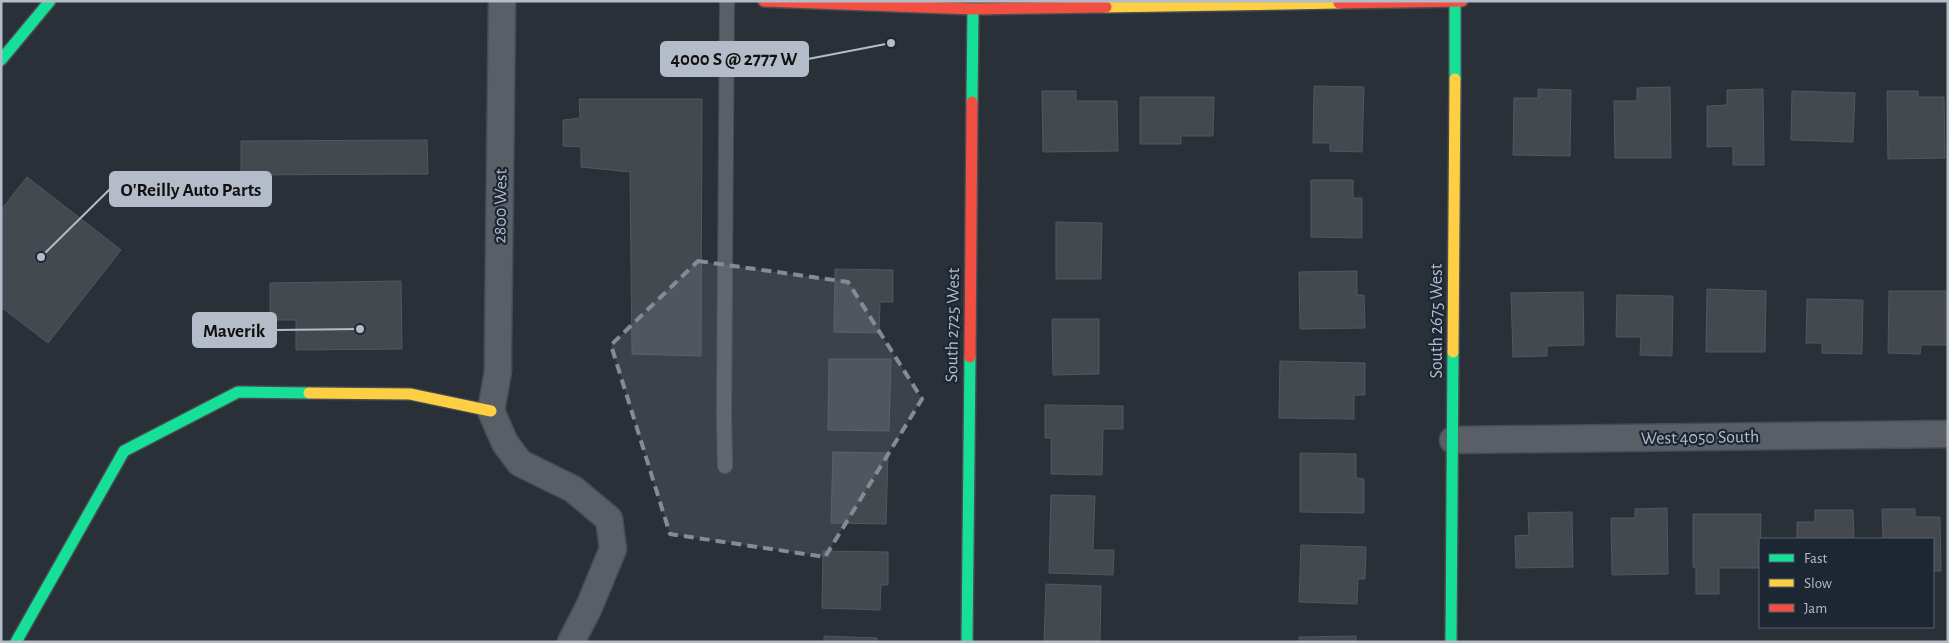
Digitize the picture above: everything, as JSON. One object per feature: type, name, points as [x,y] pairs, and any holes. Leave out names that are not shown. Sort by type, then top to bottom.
[{"type":"street","points":[[1,60],[50,1]]},
{"type":"street","name":"2800 West","points":[[490,410],[498,371],[502,1]]},
{"type":"street","points":[[764,1],[973,9],[1462,1]]},
{"type":"street","name":"South 2675 West","points":[[1451,642],[1455,1]]},
{"type":"street","name":"South 2725 West","points":[[967,642],[973,9]]},
{"type":"street","points":[[16,642],[124,451],[238,392],[410,394],[490,410],[505,443],[520,463],[573,489],[609,519],[613,549],[589,607],[571,642]]},
{"type":"street","name":"West 4050 South","points":[[1453,440],[1948,434]]},
{"type":"lane","points":[[726,466],[724,415],[727,1]]},
{"type":"highlighted area","points":[[698,261],[848,282],[922,399],[825,557],[670,534],[611,345]]},
{"type":"building","points":[[1314,86],[1364,87],[1362,152],[1330,151],[1330,143],[1313,143]]},
{"type":"building","points":[[1670,87],[1671,158],[1615,158],[1614,101],[1637,101],[1637,88]]},
{"type":"building","points":[[1538,89],[1571,90],[1570,156],[1513,155],[1514,98],[1538,98]]},
{"type":"building","points":[[1763,89],[1764,165],[1733,165],[1733,146],[1707,147],[1707,106],[1727,105],[1727,90]]},
{"type":"building","points":[[1042,91],[1076,91],[1076,101],[1117,101],[1118,151],[1043,152]]},
{"type":"building","points":[[1792,91],[1855,93],[1853,142],[1791,140]]},
{"type":"building","points":[[1887,91],[1918,91],[1918,97],[1944,97],[1945,158],[1888,159]]},
{"type":"building","points":[[1140,97],[1214,97],[1213,136],[1181,136],[1181,144],[1140,144]]},
{"type":"building","points":[[579,99],[702,99],[701,356],[632,354],[630,172],[581,167],[581,147],[563,146],[563,120],[580,118]]},
{"type":"building","points":[[427,140],[428,174],[241,175],[241,141]]},
{"type":"building","points":[[27,177],[121,250],[48,343],[1,307],[1,210]]},
{"type":"building","points":[[1311,180],[1353,180],[1353,198],[1362,198],[1362,238],[1311,237]]},
{"type":"building","points":[[1056,222],[1102,223],[1101,279],[1056,279]]},
{"type":"building","points":[[835,269],[893,270],[893,302],[880,302],[879,333],[834,332]]},
{"type":"building","points":[[1357,271],[1357,295],[1364,295],[1365,328],[1300,329],[1299,272]]},
{"type":"building","points":[[401,281],[402,349],[296,350],[296,320],[270,320],[270,283]]},
{"type":"building","points":[[1707,289],[1766,291],[1765,352],[1706,352]]},
{"type":"building","points":[[1889,291],[1948,291],[1948,345],[1921,345],[1920,354],[1888,353]]},
{"type":"building","points":[[1583,292],[1584,345],[1547,346],[1547,356],[1513,357],[1511,293]]},
{"type":"building","points":[[1617,295],[1673,296],[1672,356],[1640,355],[1641,337],[1616,337]]},
{"type":"building","points":[[1807,299],[1863,300],[1862,354],[1822,353],[1822,343],[1806,343]]},
{"type":"building","points":[[1052,319],[1099,319],[1099,374],[1053,375]]},
{"type":"building","points":[[829,359],[891,359],[889,431],[828,430]]},
{"type":"building","points":[[1280,361],[1365,363],[1365,395],[1354,395],[1354,419],[1279,418]]},
{"type":"building","points":[[1045,405],[1123,406],[1123,429],[1103,429],[1102,475],[1051,474],[1051,438],[1045,438]]},
{"type":"building","points":[[833,452],[888,453],[886,524],[831,523]]},
{"type":"building","points":[[1300,453],[1356,454],[1356,478],[1364,479],[1364,513],[1300,512]]},
{"type":"building","points":[[1051,495],[1095,496],[1093,550],[1114,550],[1113,575],[1049,573]]},
{"type":"building","points":[[1667,508],[1668,574],[1612,575],[1611,518],[1635,518],[1635,509]]},
{"type":"building","points":[[1882,509],[1915,509],[1915,517],[1940,517],[1941,571],[1934,571],[1934,538],[1883,538]]},
{"type":"building","points":[[1815,510],[1853,510],[1854,538],[1797,538],[1797,522],[1815,522]]},
{"type":"building","points":[[1572,512],[1573,567],[1516,568],[1515,536],[1529,535],[1528,513]]},
{"type":"building","points":[[1693,514],[1761,514],[1759,568],[1719,568],[1719,594],[1696,594],[1696,567],[1693,567]]},
{"type":"building","points":[[1301,545],[1366,547],[1365,579],[1358,579],[1357,604],[1299,602]]},
{"type":"building","points":[[823,551],[888,552],[888,585],[881,585],[880,610],[822,608]]},
{"type":"building","points":[[1046,584],[1101,586],[1100,642],[1044,642]]},
{"type":"building","points":[[824,636],[877,638],[877,642],[824,642]]},
{"type":"building","points":[[1356,636],[1356,642],[1299,642],[1299,637]]},
{"type":"traffic: fast","points":[[1,60],[50,1]]},
{"type":"traffic: fast","points":[[1455,1],[1455,79]]},
{"type":"traffic: fast","points":[[972,102],[973,9]]},
{"type":"traffic: fast","points":[[1451,642],[1453,352]]},
{"type":"traffic: fast","points":[[967,642],[970,357]]},
{"type":"traffic: fast","points":[[16,642],[124,451],[238,392],[309,393]]},
{"type":"traffic: slow","points":[[1106,7],[1339,3]]},
{"type":"traffic: slow","points":[[1453,352],[1455,79]]},
{"type":"traffic: slow","points":[[309,393],[410,394],[491,411]]},
{"type":"traffic: jam","points":[[764,1],[973,9],[1106,7]]},
{"type":"traffic: jam","points":[[1339,3],[1462,1]]},
{"type":"traffic: jam","points":[[970,357],[972,102]]},
{"type":"place","name":"4000 S @ 2777 W","points":[[891,43]]},
{"type":"place","name":"O'Reilly Auto Parts","points":[[41,257]]},
{"type":"place","name":"Maverik","points":[[360,329]]}]
